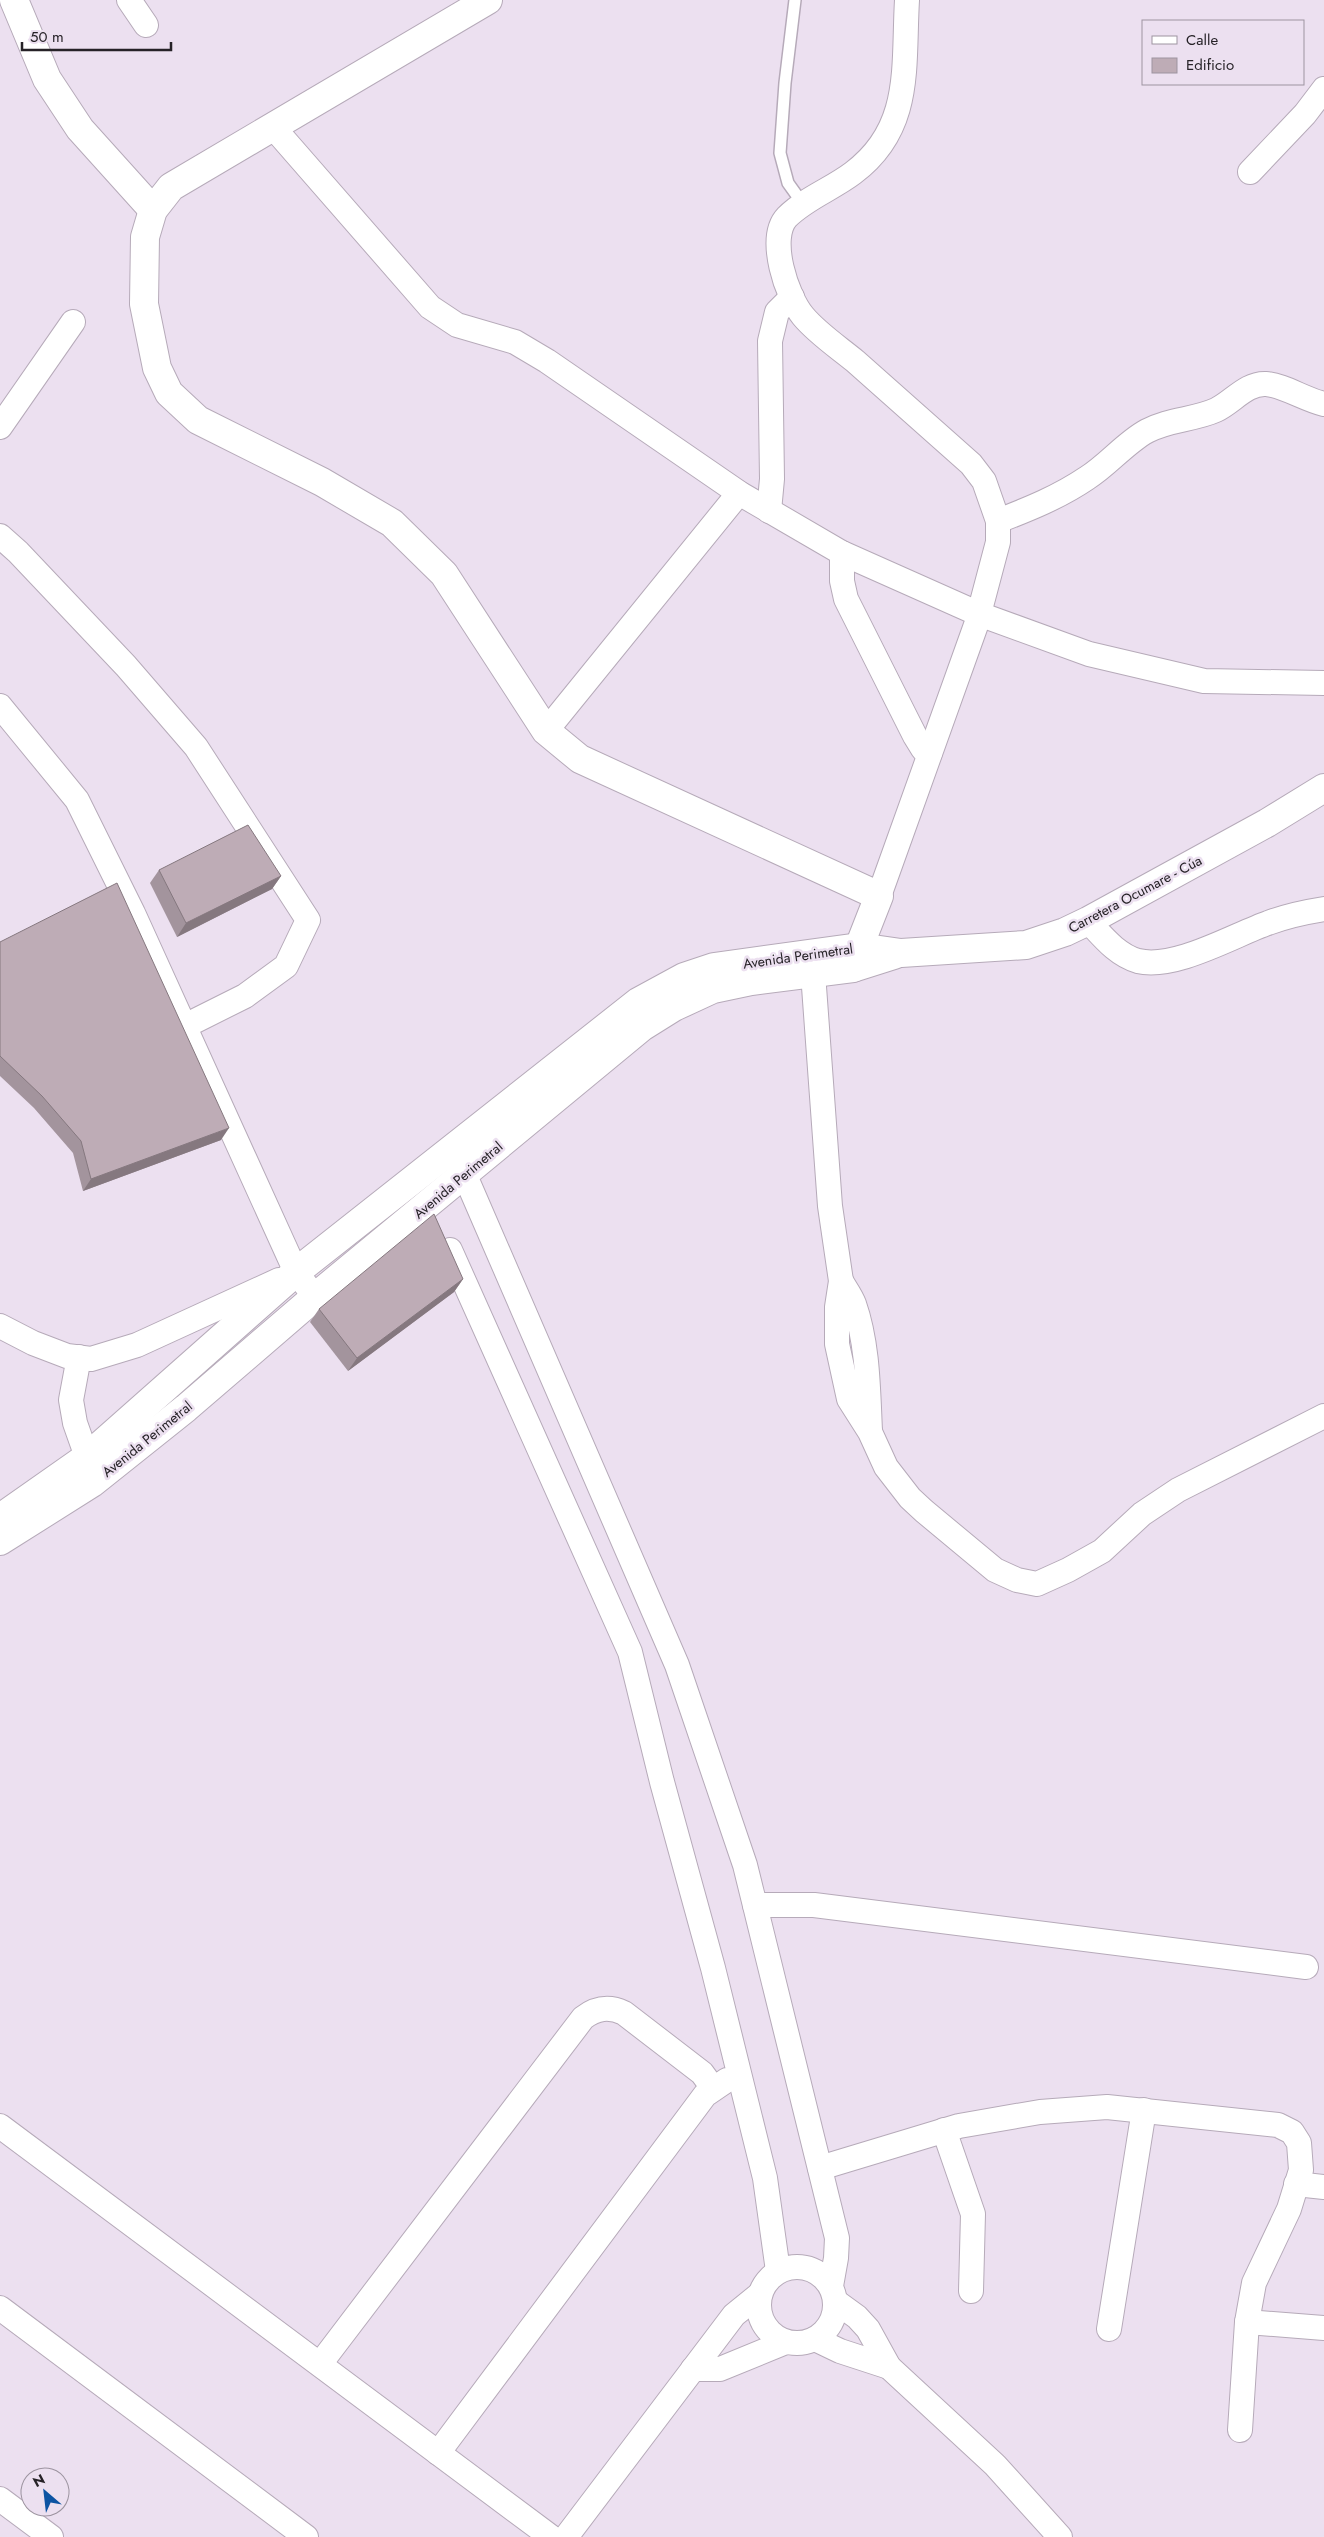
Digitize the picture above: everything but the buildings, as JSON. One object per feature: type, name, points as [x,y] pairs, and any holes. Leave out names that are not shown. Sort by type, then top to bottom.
[{"type":"main road","points":[[14,0],[47,79],[80,129],[153,210]]},
{"type":"main road","points":[[488,0],[171,187],[153,210],[145,238],[144,304],[157,368],[169,393],[198,420],[322,482],[392,523],[444,574],[546,731],[580,759],[879,896],[856,958]]},
{"type":"main road","name":"Carretera Ocumare - Cúa","points":[[901,953],[1026,945],[1065,932],[1267,823],[1324,788]]},
{"type":"main road","name":"Avenida Perimetral","points":[[0,1518],[87,1457],[296,1272],[638,1002],[684,977],[714,968],[901,953]]},
{"type":"main road","name":"Avenida Perimetral","points":[[0,1541],[92,1483],[186,1408],[316,1297],[436,1220],[464,1175],[642,1027],[674,1007],[713,990],[751,981],[813,973],[856,958]]},
{"type":"street","points":[[129,0],[146,25]]},
{"type":"street","points":[[879,896],[979,614],[998,542],[998,521],[984,481],[972,464],[803,316],[784,281],[778,243],[785,218],[803,204],[853,174],[877,152],[891,129],[900,107],[907,0]]},
{"type":"street","points":[[1250,172],[1305,114],[1324,89]]},
{"type":"street","points":[[273,126],[430,307],[457,325],[515,342],[547,361],[739,493],[842,553],[979,614],[1089,654],[1204,681],[1324,683]]},
{"type":"street","points":[[769,511],[772,479],[770,340],[777,312],[792,297]]},
{"type":"street","points":[[0,427],[73,322]]},
{"type":"street","points":[[998,521],[1051,500],[1089,478],[1146,431],[1167,423],[1205,415],[1228,404],[1241,393],[1255,386],[1268,384],[1324,404]]},
{"type":"street","points":[[546,731],[739,493]]},
{"type":"street","points":[[0,536],[18,552],[126,666],[196,747],[308,920],[286,966],[245,996],[185,1026]]},
{"type":"street","points":[[842,553],[842,581],[846,599],[915,736],[923,749],[930,753]]},
{"type":"street","points":[[0,706],[77,800],[133,913],[296,1272],[316,1297]]},
{"type":"street","points":[[1088,921],[1119,952],[1139,961],[1158,962],[1184,956],[1269,922],[1324,909]]},
{"type":"street","points":[[813,973],[830,1206],[840,1281],[854,1303],[861,1335],[866,1366],[870,1432],[894,1478],[924,1511],[995,1570],[1017,1580],[1037,1584],[1068,1570],[1102,1551],[1142,1514],[1178,1490],[1324,1416]]},
{"type":"street","points":[[453,1149],[677,1665],[745,1865],[836,2238],[833,2294],[834,2316],[826,2329],[815,2339],[801,2343],[786,2342],[772,2335],[763,2324],[758,2309],[760,2294],[767,2281],[778,2271],[793,2267],[808,2268],[821,2275],[833,2294],[868,2330],[889,2367],[995,2465],[1060,2537]]},
{"type":"street","points":[[417,1178],[630,1652],[740,2076],[764,2178],[778,2271]]},
{"type":"street","points":[[0,1326],[33,1343],[67,1356],[91,1359],[137,1345],[296,1272]]},
{"type":"street","points":[[79,1357],[72,1400],[75,1423],[87,1457]]},
{"type":"street","points":[[755,1905],[814,1905],[1306,1967]]},
{"type":"street","points":[[320,2364],[589,2014],[610,2008],[624,2013],[702,2073],[713,2088]]},
{"type":"street","points":[[438,2453],[705,2095],[713,2088],[740,2076]]},
{"type":"street","points":[[820,2168],[944,2130],[1040,2112],[1107,2107],[1278,2125],[1285,2128],[1296,2137],[1300,2149],[1300,2170],[1289,2209],[1254,2283],[1247,2322],[1240,2430]]},
{"type":"street","points":[[1108,2329],[1144,2110]]},
{"type":"street","points":[[0,2126],[551,2537]]},
{"type":"street","points":[[944,2130],[973,2214],[971,2292]]},
{"type":"street","points":[[1296,2184],[1324,2187]]},
{"type":"street","points":[[566,2537],[734,2315],[760,2294]]},
{"type":"street","points":[[0,2308],[306,2537]]},
{"type":"street","points":[[1247,2322],[1324,2328]]},
{"type":"street","points":[[815,2339],[840,2351],[889,2367]]},
{"type":"street","points":[[693,2370],[720,2369],[786,2342]]},
{"type":"street","points":[[0,2499],[51,2537]]},
{"type":"lane","points":[[795,0],[785,83],[780,154],[788,183],[803,204]]}]
